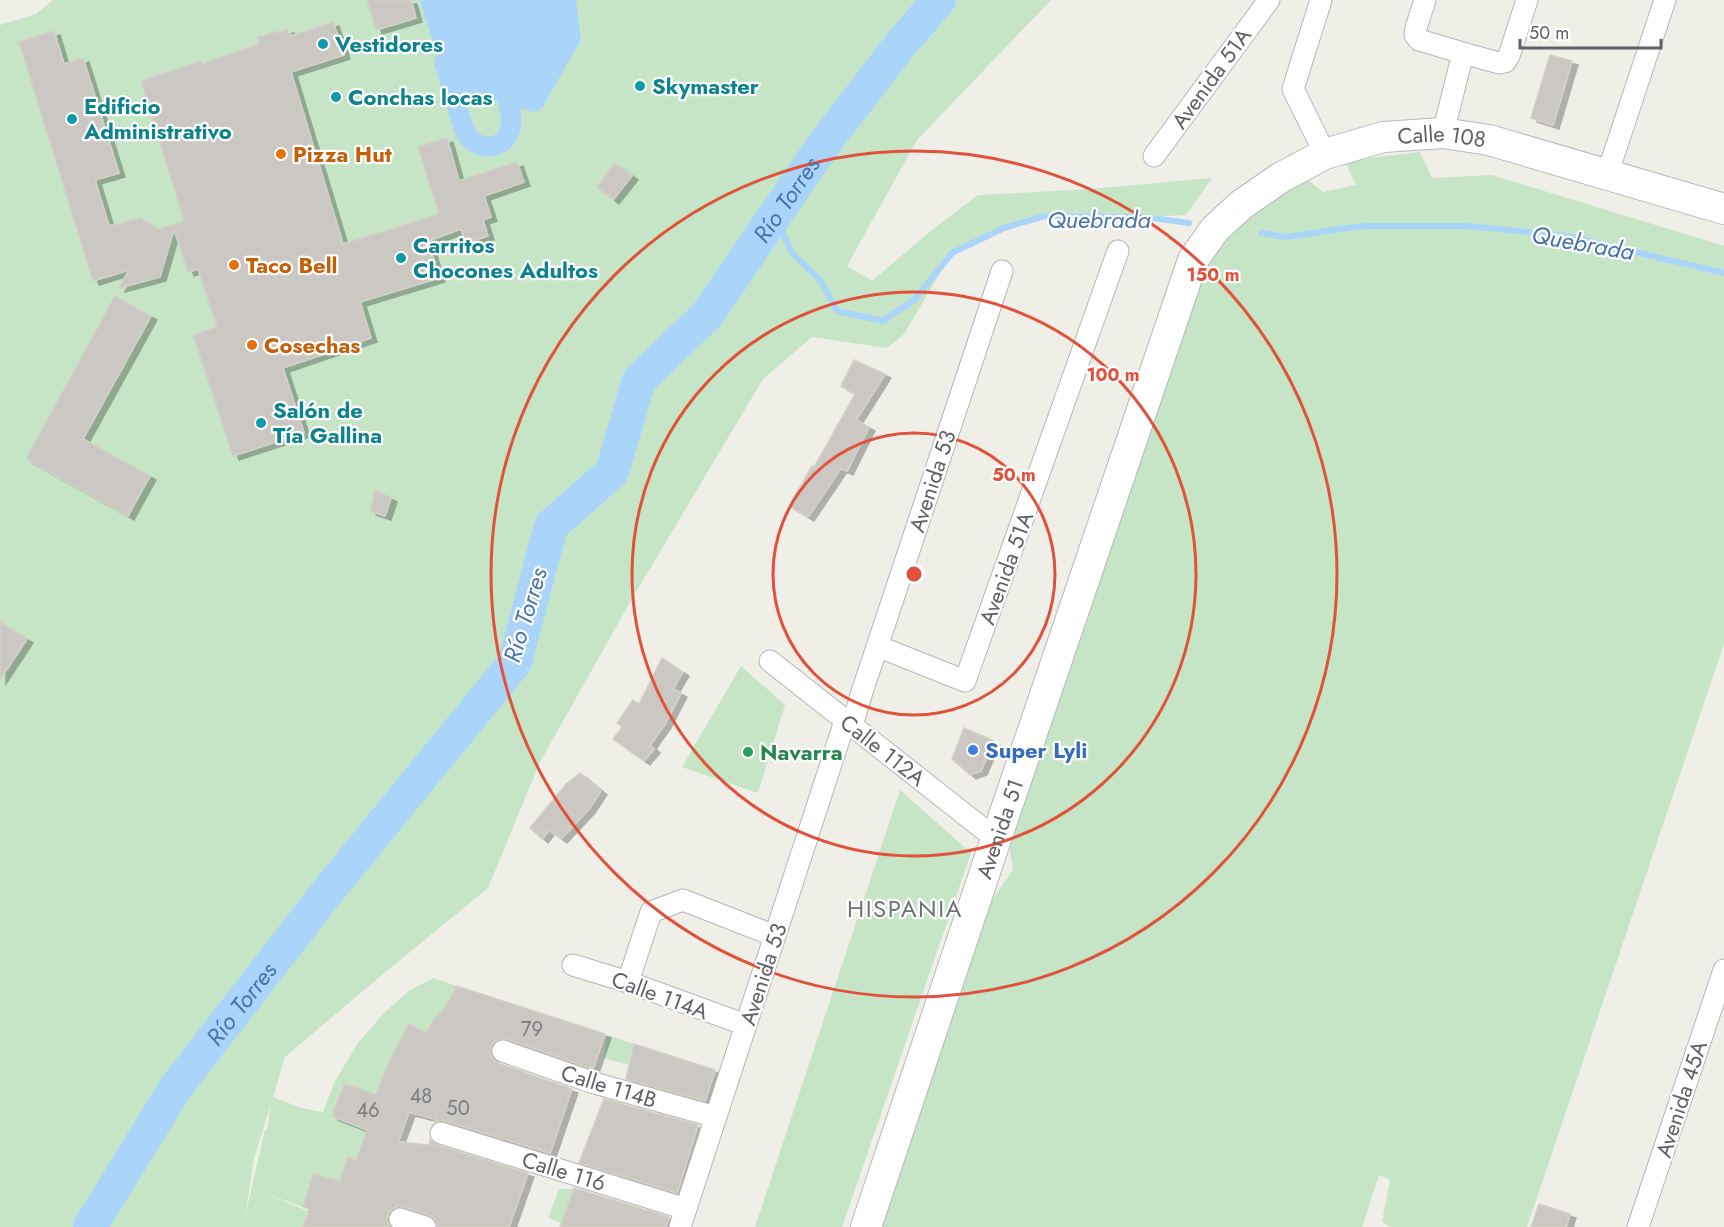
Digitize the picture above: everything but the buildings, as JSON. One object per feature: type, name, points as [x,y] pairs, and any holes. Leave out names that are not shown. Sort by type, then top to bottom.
[{"type":"main road","name":"Calle 108","points":[[1193,260],[1215,229],[1241,205],[1280,178],[1325,154],[1383,137],[1443,133],[1489,140],[1724,209]]},
{"type":"main road","name":"Avenida 51","points":[[866,1227],[1193,260]]},
{"type":"street","name":"Avenida 51A","points":[[1154,156],[1269,0]]},
{"type":"street","points":[[1321,0],[1293,89],[1325,154]]},
{"type":"street","points":[[1425,0],[1416,28],[1415,35],[1419,40],[1499,63],[1505,62],[1509,56],[1527,0]]},
{"type":"street","points":[[1607,175],[1665,0]]},
{"type":"street","points":[[1443,133],[1463,53]]},
{"type":"street","name":"Avenida 51A","points":[[877,646],[965,681],[1118,251]]},
{"type":"street","name":"Avenida 53","points":[[683,1218],[775,936],[877,646],[1002,272]]},
{"type":"street","name":"Calle 112A","points":[[770,661],[996,839]]},
{"type":"street","points":[[628,981],[651,912],[683,900],[775,936]]},
{"type":"street","name":"Calle 114A","points":[[573,965],[628,981],[730,1021],[746,1025]]},
{"type":"street","name":"Avenida 45A","points":[[1638,1227],[1724,970]]},
{"type":"street","name":"Calle 114B","points":[[503,1050],[594,1083],[716,1117]]},
{"type":"street","name":"Calle 116","points":[[441,1133],[683,1218]]},
{"type":"street","points":[[400,1219],[425,1227]]},
{"type":"green space","points":[[53,0],[1051,0],[917,140],[847,266],[872,281],[933,229],[978,195],[1091,189],[1212,178],[1186,215],[1045,216],[1004,228],[952,253],[904,334],[887,348],[812,337],[763,379],[633,597],[540,762],[488,888],[285,1057],[273,1097],[301,1108],[323,1112],[335,1081],[358,1043],[385,1012],[409,991],[433,978],[457,986],[444,1009],[426,1033],[389,1062],[376,1094],[343,1084],[332,1116],[367,1130],[356,1160],[348,1158],[340,1181],[303,1207],[264,1193],[308,1211],[303,1227],[0,1227],[0,25],[36,14]],"holes":[[[271,1104],[267,1130],[265,1130],[245,1217],[254,1158]]]},
{"type":"green space","points":[[1420,152],[1432,178],[1492,175],[1724,246],[1724,644],[1527,1227],[1390,1227],[1382,1222],[1390,1180],[1379,1175],[1362,1227],[881,1227],[980,925],[992,900],[1013,870],[1009,844],[1178,327],[1217,244],[1304,177],[1323,192],[1356,185],[1345,161]]},
{"type":"green space","points":[[741,666],[785,705],[758,793],[682,767]]},
{"type":"green space","points":[[900,790],[971,853],[842,1227],[755,1227]]},
{"type":"green space","points":[[607,1035],[634,1044],[628,1065],[604,1058]]},
{"type":"green space","points":[[559,1189],[573,1189],[566,1210],[573,1212],[569,1226],[548,1218]]},
{"type":"water","points":[[420,0],[576,0],[581,40],[542,108],[536,112],[529,111],[454,88],[446,83]]},
{"type":"waterway","name":"Río Torres","points":[[90,1227],[176,1087],[328,891],[515,662],[551,526],[612,472],[639,380],[707,315],[821,148],[900,45],[939,0]]},
{"type":"waterway","points":[[444,62],[464,130],[469,138],[483,146],[490,147],[503,141],[511,126],[510,109],[501,81]]},
{"type":"waterway","name":"Quebrada","points":[[775,216],[792,253],[821,281],[837,311],[883,321],[914,300],[952,253],[1004,228],[1045,216],[1145,217],[1189,223]]},
{"type":"waterway","name":"Quebrada","points":[[1261,233],[1285,237],[1362,226],[1469,226],[1572,237],[1724,273]]},
{"type":"place","name":"Vestidores","points":[[323,44]]},
{"type":"place","name":"Skymaster","points":[[640,86]]},
{"type":"place","name":"Conchas locas","points":[[336,97]]},
{"type":"place","name":"Edificio Administrativo","points":[[72,119]]},
{"type":"place","name":"Pizza Hut","points":[[281,154]]},
{"type":"place","name":"Carritos Chocones Adultos","points":[[401,258]]},
{"type":"place","name":"Taco Bell","points":[[234,265]]},
{"type":"place","name":"Cosechas","points":[[252,345]]},
{"type":"place","name":"Salón de Tía Gallina","points":[[261,423]]},
{"type":"place","name":"Super Lyli","points":[[973,750]]},
{"type":"place","name":"Navarra","points":[[748,752]]},
{"type":"district","name":"HISPANIA","points":[[905,908]]}]
